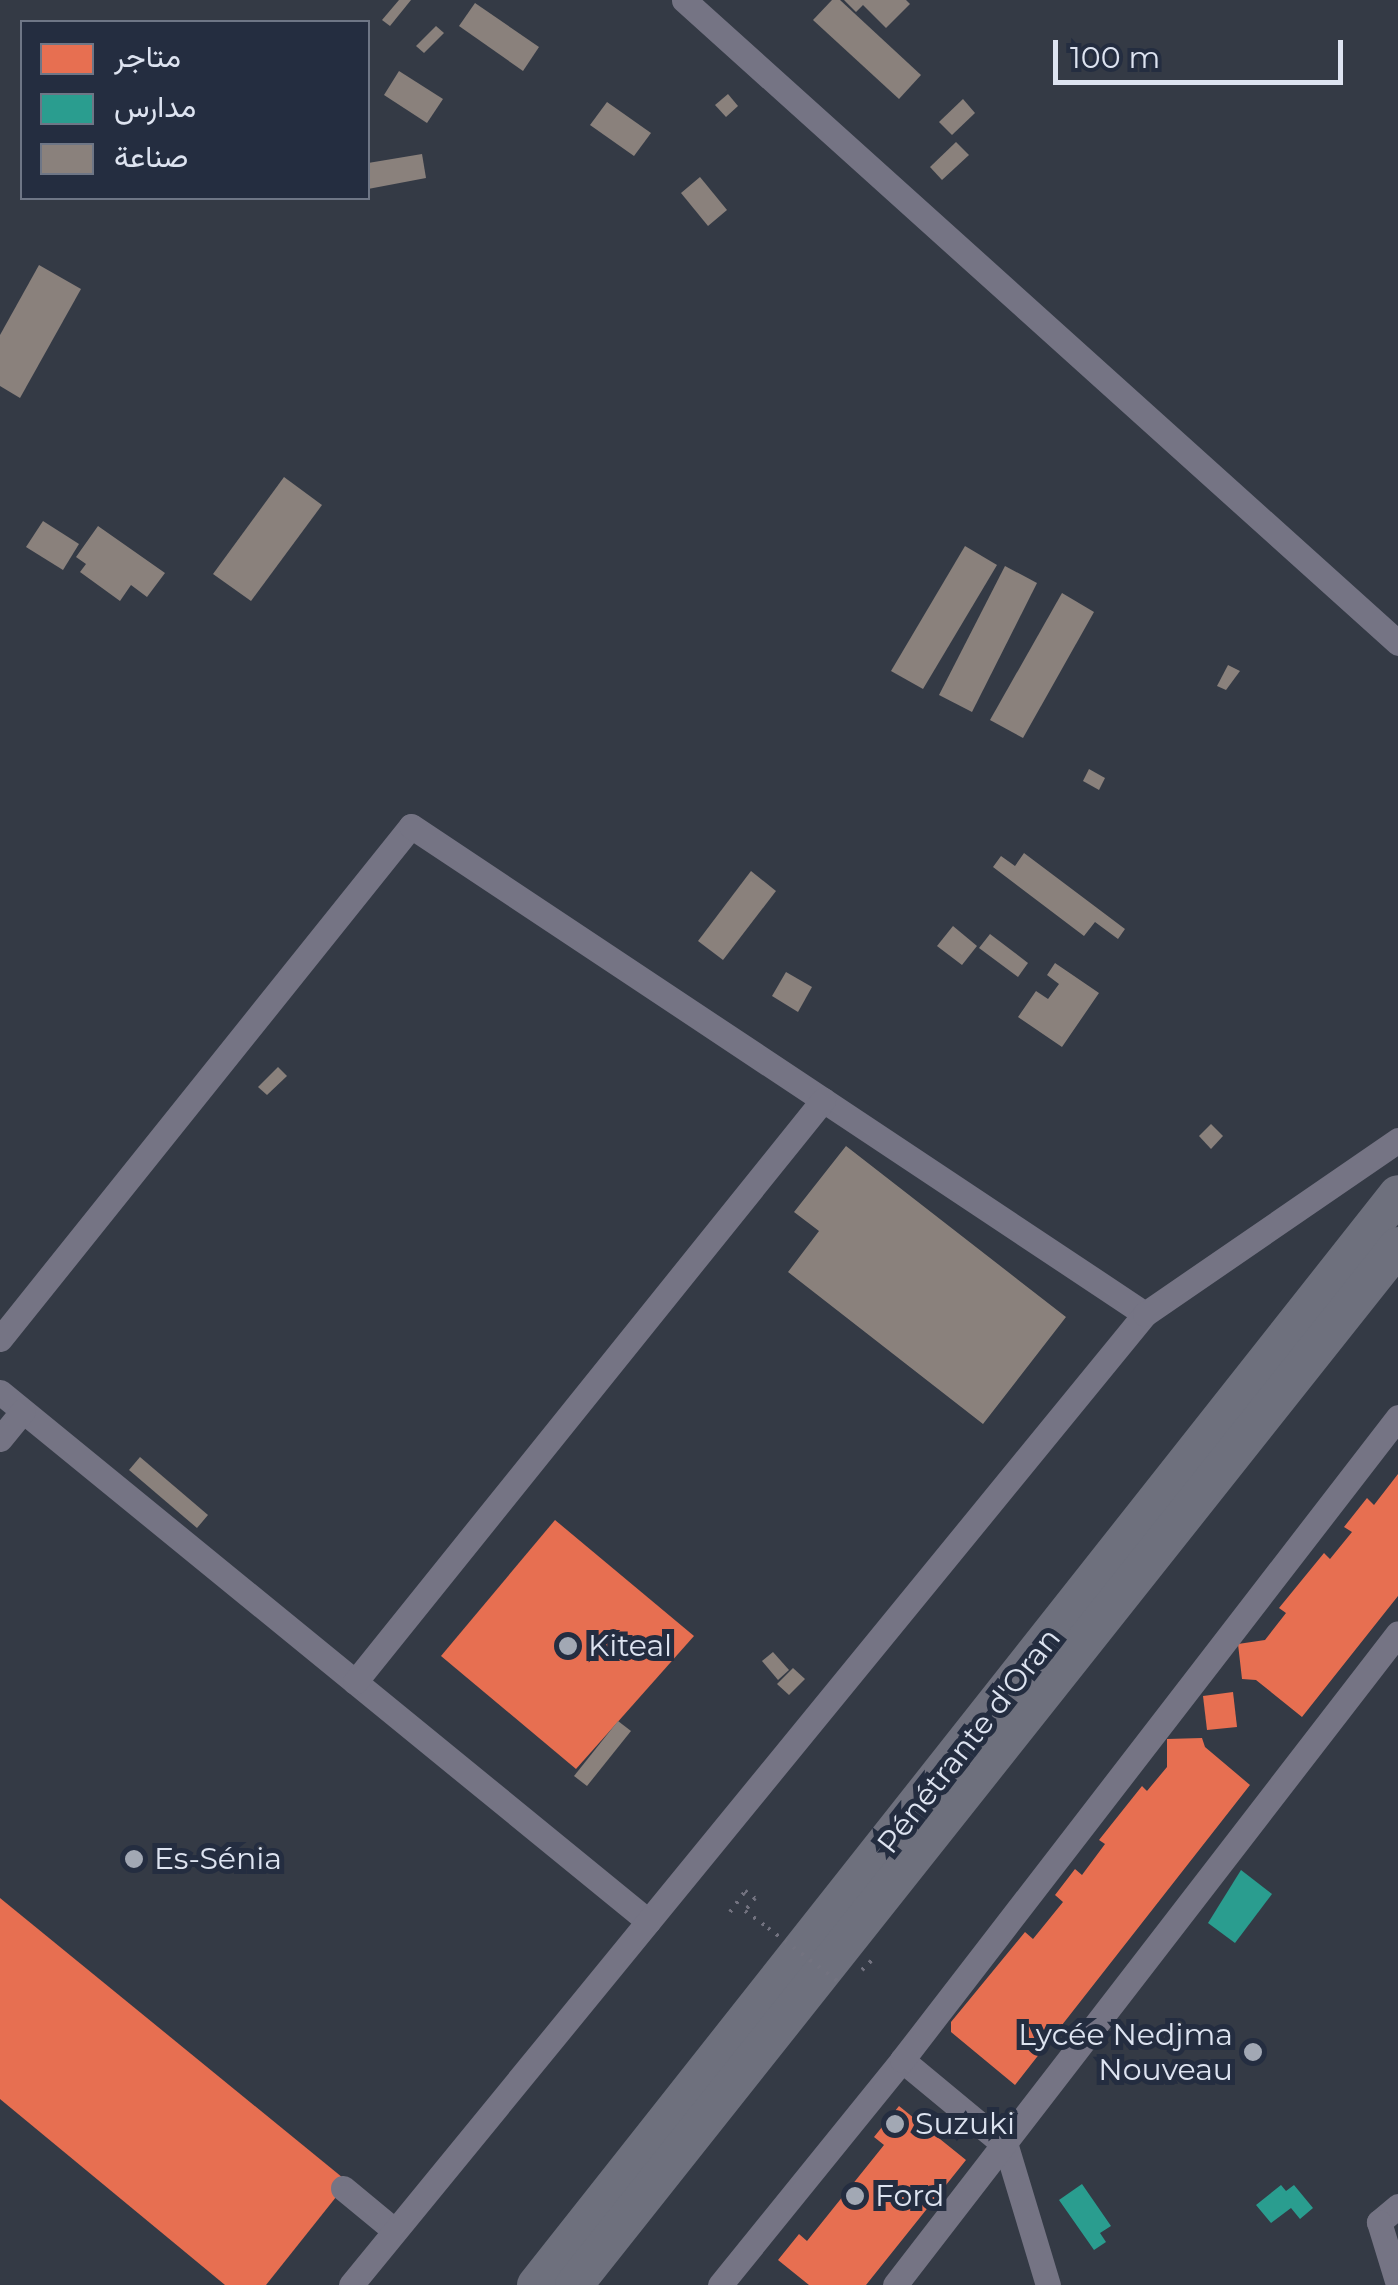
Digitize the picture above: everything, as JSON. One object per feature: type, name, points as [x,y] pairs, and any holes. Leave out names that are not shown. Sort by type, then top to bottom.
[{"type":"highway","name":"Pénétrante d'Oran","points":[[536,2285],[1398,1194]]},
{"type":"highway","name":"Pénétrante d'Oran","points":[[574,2285],[1398,1246]]},
{"type":"street","points":[[684,0],[1398,643]]},
{"type":"street","points":[[0,1338],[411,826],[1145,1314]]},
{"type":"street","points":[[355,1682],[822,1100]]},
{"type":"street","points":[[351,2285],[1145,1314],[1398,1140]]},
{"type":"street","points":[[0,1392],[648,1920]]},
{"type":"street","points":[[0,1439],[23,1411]]},
{"type":"street","points":[[720,2285],[902,2060],[1398,1417]]},
{"type":"street","points":[[895,2285],[1398,1633]]},
{"type":"street","points":[[902,2060],[1006,2146],[1048,2285]]},
{"type":"street","points":[[343,2188],[395,2231]]},
{"type":"street","points":[[1398,2206],[1379,2222],[1398,2284]]},
{"type":"path","points":[[730,1912],[746,1891],[755,1898],[745,1911],[840,1984]]},
{"type":"building: متاجر","points":[[1398,1474],[1398,1596],[1302,1717],[1256,1680],[1242,1679],[1238,1644],[1265,1640],[1286,1613],[1279,1608],[1324,1553],[1330,1559],[1352,1532],[1344,1527],[1367,1498],[1374,1505]]},
{"type":"building: متاجر","name":"Kiteal","points":[[555,1520],[694,1636],[576,1769],[441,1656]]},
{"type":"building: متاجر","points":[[1233,1692],[1237,1727],[1207,1730],[1203,1696]]},
{"type":"building: متاجر","points":[[1202,1738],[1205,1747],[1250,1785],[1015,2085],[951,2032],[951,2022],[1025,1932],[1033,1939],[1063,1902],[1055,1895],[1075,1869],[1082,1875],[1105,1844],[1099,1840],[1142,1786],[1147,1791],[1167,1767],[1167,1739]]},
{"type":"building: متاجر","points":[[0,1898],[348,2182],[266,2285],[225,2285],[0,2099]]},
{"type":"building: متاجر","points":[[899,2106],[966,2160],[866,2285],[809,2285],[778,2260],[799,2234],[807,2241],[884,2145],[874,2137]]},
{"type":"building: مدارس","points":[[1241,1870],[1272,1894],[1235,1943],[1208,1923]]},
{"type":"building: مدارس","points":[[1082,2184],[1111,2226],[1100,2233],[1106,2242],[1094,2250],[1059,2200]]},
{"type":"building: مدارس","points":[[1281,2185],[1286,2191],[1294,2185],[1313,2208],[1300,2219],[1291,2208],[1271,2223],[1256,2205]]},
{"type":"building: صناعة","points":[[399,0],[411,0],[390,26],[382,20]]},
{"type":"building: صناعة","points":[[832,0],[840,0],[921,75],[899,99],[813,20]]},
{"type":"building: صناعة","points":[[844,0],[906,0],[910,4],[886,28],[863,5],[856,12]]},
{"type":"building: صناعة","points":[[475,3],[539,47],[523,71],[459,26]]},
{"type":"building: صناعة","points":[[436,26],[444,33],[424,53],[416,46]]},
{"type":"building: صناعة","points":[[399,71],[443,99],[427,123],[384,95]]},
{"type":"building: صناعة","points":[[728,94],[738,106],[726,117],[715,105]]},
{"type":"building: صناعة","points":[[963,99],[975,113],[952,135],[939,122]]},
{"type":"building: صناعة","points":[[607,102],[651,133],[634,156],[590,125]]},
{"type":"building: صناعة","points":[[956,142],[969,155],[942,180],[930,167]]},
{"type":"building: صناعة","points":[[422,154],[426,178],[370,189],[370,163]]},
{"type":"building: صناعة","points":[[700,177],[727,210],[708,226],[681,193]]},
{"type":"building: صناعة","points":[[39,265],[81,289],[20,398],[0,386],[0,335]]},
{"type":"building: صناعة","points":[[284,477],[322,505],[251,601],[213,574]]},
{"type":"building: صناعة","points":[[43,521],[79,544],[63,570],[26,547]]},
{"type":"building: صناعة","points":[[98,526],[165,573],[147,597],[131,585],[120,601],[80,572],[86,564],[76,557]]},
{"type":"building: صناعة","points":[[965,546],[997,565],[923,689],[891,671]]},
{"type":"building: صناعة","points":[[1005,566],[1037,583],[972,712],[939,695]]},
{"type":"building: صناعة","points":[[1062,593],[1094,612],[1023,738],[990,720]]},
{"type":"building: صناعة","points":[[1228,665],[1240,671],[1226,690],[1217,686]]},
{"type":"building: صناعة","points":[[1089,769],[1105,778],[1099,790],[1083,781]]},
{"type":"building: صناعة","points":[[1024,853],[1125,929],[1118,939],[1095,922],[1084,936],[993,867],[1001,856],[1015,866]]},
{"type":"building: صناعة","points":[[751,871],[776,891],[723,960],[698,941]]},
{"type":"building: صناعة","points":[[953,926],[977,946],[962,965],[937,946]]},
{"type":"building: صناعة","points":[[990,934],[1028,963],[1018,977],[979,948]]},
{"type":"building: صناعة","points":[[1055,963],[1099,993],[1062,1047],[1018,1017],[1036,991],[1048,999],[1059,984],[1047,975]]},
{"type":"building: صناعة","points":[[786,972],[812,987],[798,1012],[772,996]]},
{"type":"building: صناعة","points":[[278,1067],[287,1076],[267,1095],[258,1087]]},
{"type":"building: صناعة","points":[[1211,1124],[1223,1136],[1211,1149],[1199,1136]]},
{"type":"building: صناعة","points":[[846,1146],[1066,1317],[983,1424],[788,1272],[819,1231],[794,1212]]},
{"type":"building: صناعة","points":[[140,1457],[208,1515],[197,1528],[129,1470]]},
{"type":"building: صناعة","points":[[773,1652],[789,1670],[778,1680],[762,1661]]},
{"type":"building: صناعة","points":[[793,1668],[805,1679],[789,1695],[777,1684]]},
{"type":"building: صناعة","points":[[618,1721],[631,1731],[587,1786],[574,1776]]},
{"type":"place","name":"Kiteal","points":[[568,1646]]},
{"type":"place","name":"Es-Sénia","points":[[134,1859]]},
{"type":"place","name":"Lycée Nedjma Nouveau","points":[[1253,2052]]},
{"type":"place","name":"Suzuki","points":[[895,2124]]},
{"type":"place","name":"Ford","points":[[855,2196]]}]
